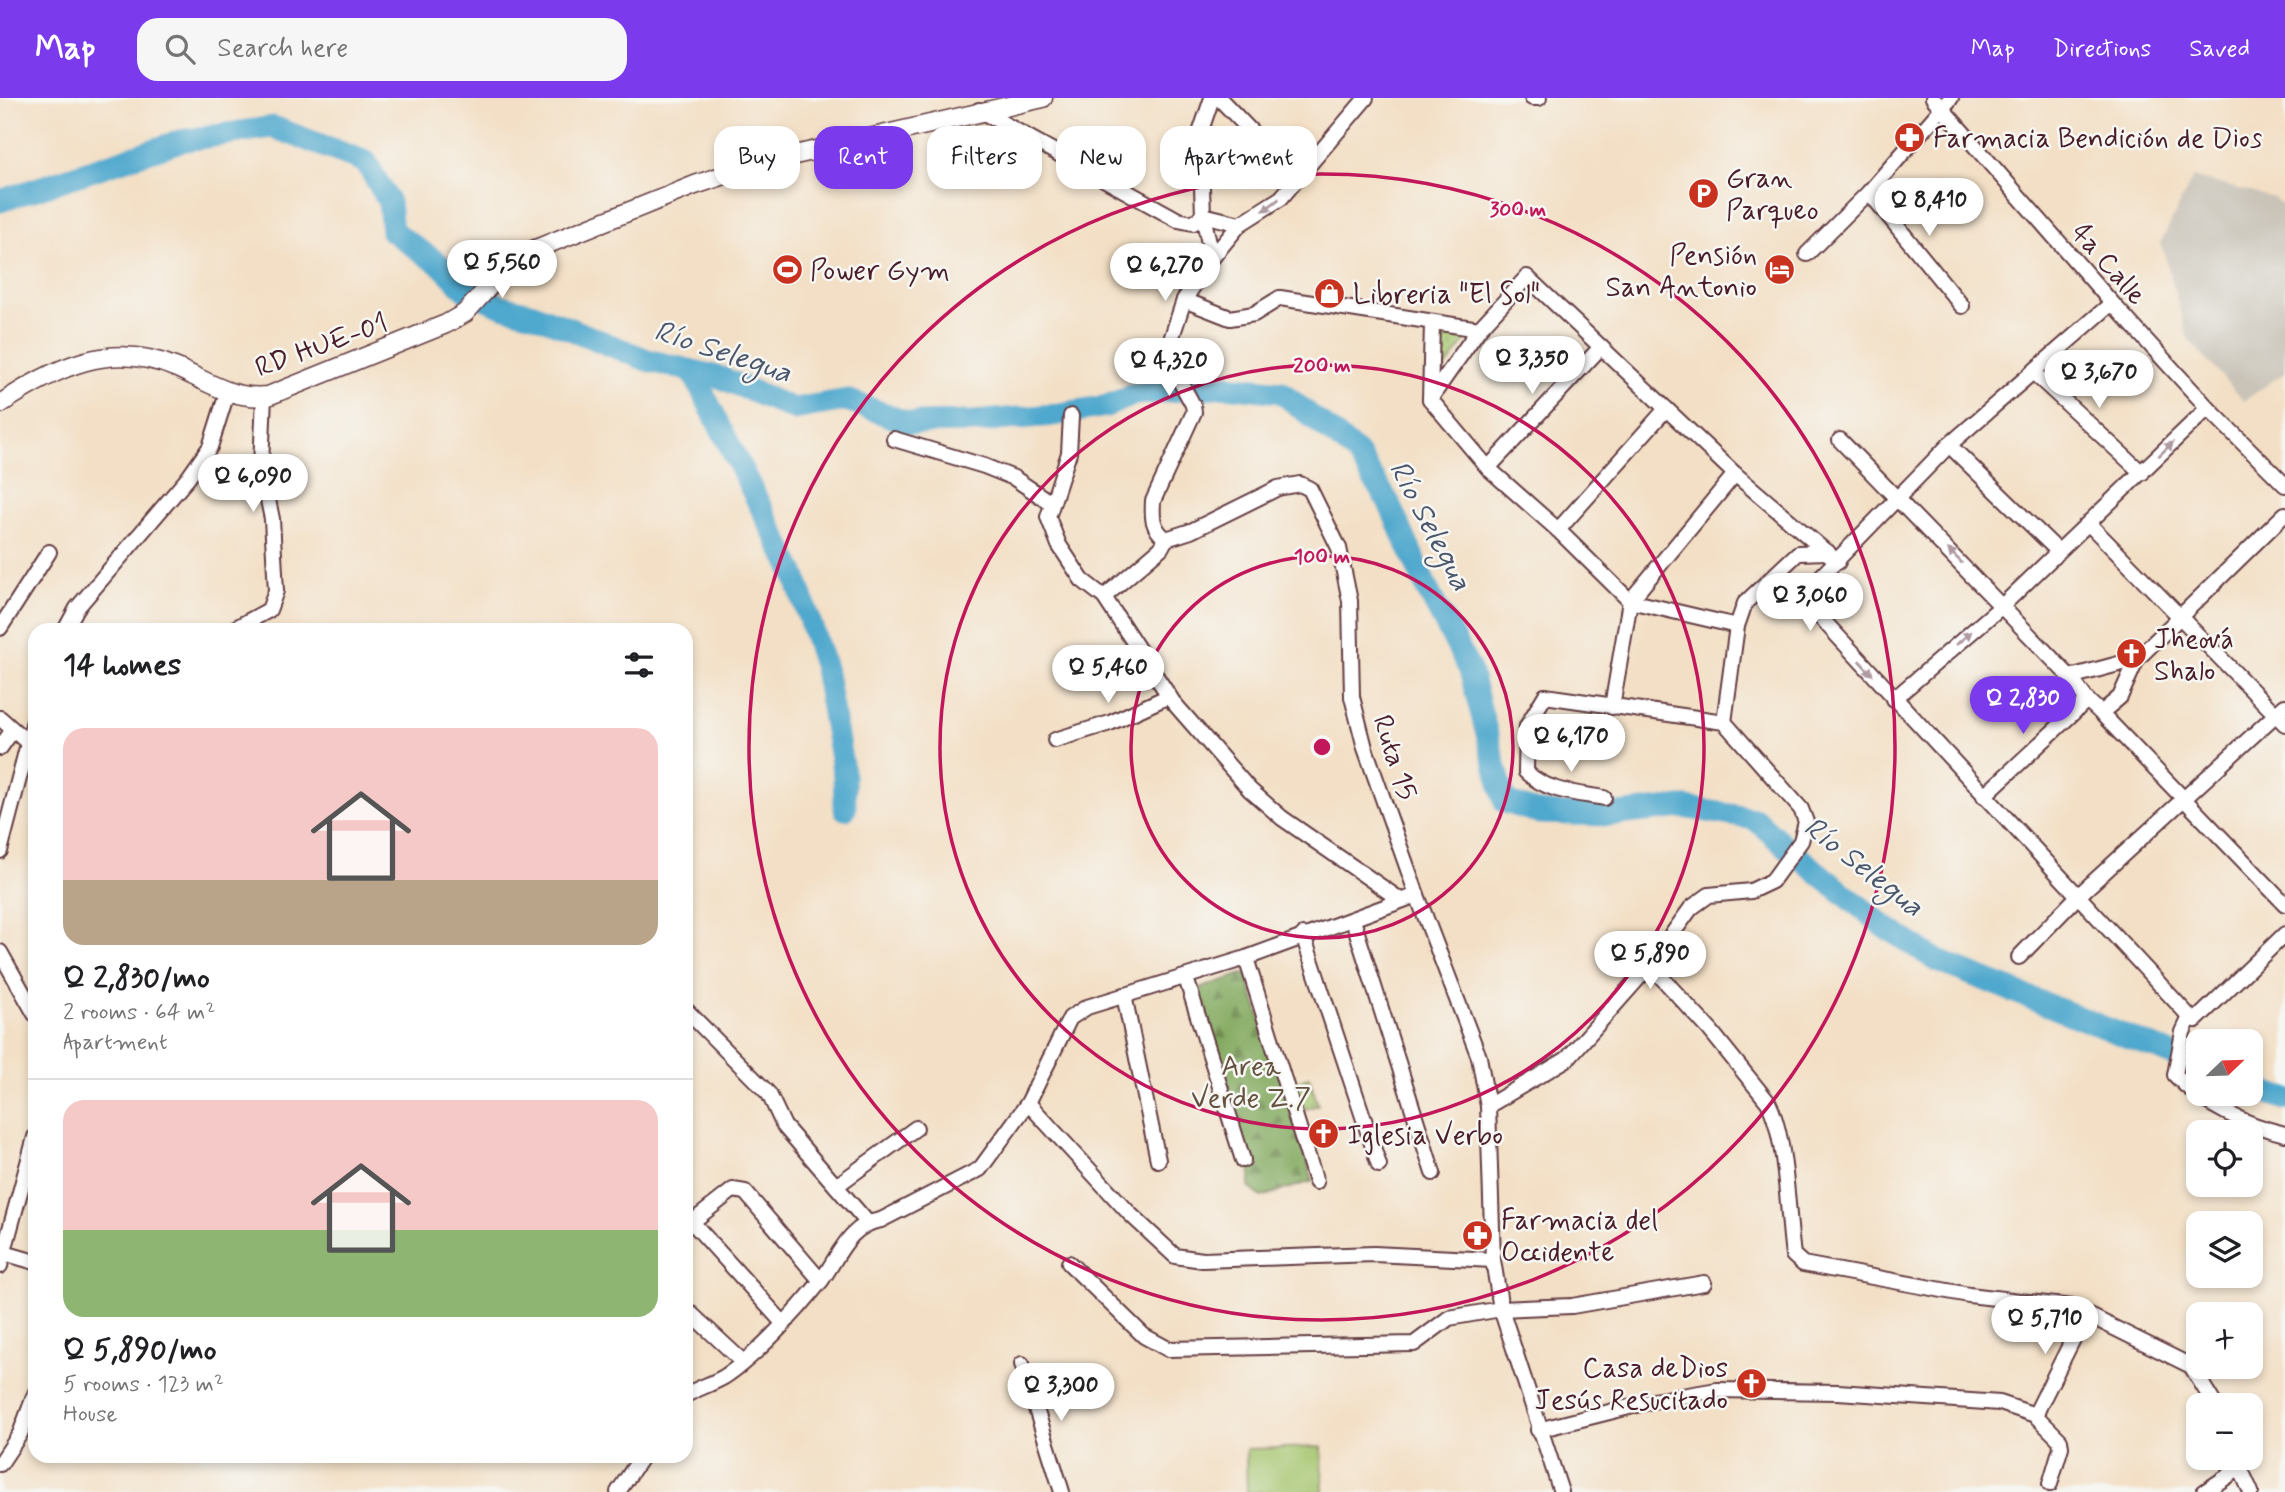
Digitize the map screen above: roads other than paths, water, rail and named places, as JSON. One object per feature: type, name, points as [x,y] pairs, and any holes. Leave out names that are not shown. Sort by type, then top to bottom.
[{"type":"street","name":"RD HUE-01","points":[[0,404],[68,366],[87,359],[111,357],[140,359],[174,367],[227,393],[252,398],[264,396],[446,324],[465,313],[511,262],[590,226],[760,163],[1039,98]]},
{"type":"street","points":[[1212,98],[1200,133],[1203,215],[1212,258]]},
{"type":"street","points":[[1219,98],[1246,126]]},
{"type":"street","points":[[1317,156],[1366,98]]},
{"type":"street","points":[[1807,254],[1869,192],[1942,101]]},
{"type":"street","name":"4a Calle","points":[[1942,101],[2112,303],[2208,408],[2285,485]]},
{"type":"street","points":[[979,110],[1178,220],[1193,223],[1203,215]]},
{"type":"street","points":[[1104,597],[1161,548],[1166,539],[1156,530],[1153,500],[1194,412],[1194,405],[1166,355],[1184,300],[1212,258],[1240,224],[1281,198],[1289,189]]},
{"type":"street","points":[[1869,192],[1962,306]]},
{"type":"street","points":[[1203,215],[1240,224]]},
{"type":"street","points":[[1430,399],[1479,329],[1527,277],[1735,474],[1833,557]]},
{"type":"street","points":[[1184,300],[1230,318],[1254,314],[1280,298],[1432,324],[1479,329]]},
{"type":"street","points":[[2112,303],[1949,445],[1899,500],[1833,557],[1809,589],[1806,595],[1808,604],[2190,1017],[2196,1020],[2285,934]]},
{"type":"street","points":[[1432,324],[1430,399],[1488,468],[1558,530],[1630,601],[1737,626]]},
{"type":"street","points":[[1488,468],[1601,347]]},
{"type":"street","points":[[2033,372],[2142,473]]},
{"type":"street","points":[[69,623],[77,608],[188,478],[211,447],[227,393]]},
{"type":"street","points":[[245,623],[269,610],[276,592],[272,519],[261,466],[264,396]]},
{"type":"street","points":[[1894,699],[2003,605],[2208,408]]},
{"type":"street","points":[[1558,530],[1666,409]]},
{"type":"street","points":[[1072,416],[1069,453],[1048,517],[1059,545],[1082,580],[1104,597],[1169,696],[1250,790],[1282,818],[1399,899]]},
{"type":"street","points":[[894,439],[984,466],[1014,478],[1051,503]]},
{"type":"street","points":[[1840,440],[2003,605],[2070,677],[2087,700],[2285,904]]},
{"type":"street","points":[[1949,445],[2058,551]]},
{"type":"street","points":[[1612,707],[1630,601],[1735,474]]},
{"type":"street","name":"Ruta 15","points":[[1166,539],[1191,531],[1288,484],[1310,489],[1339,548],[1350,601],[1352,697],[1365,748],[1479,1057],[1488,1106],[1493,1260],[1501,1309],[1538,1430],[1561,1492]]},
{"type":"street","points":[[2101,713],[2120,697],[2137,659],[2285,514]]},
{"type":"street","points":[[2019,957],[2078,896],[2282,715],[2088,524]]},
{"type":"street","points":[[0,628],[49,552]]},
{"type":"street","points":[[1724,722],[1737,626],[1745,603],[1798,553],[1833,557]]},
{"type":"street","points":[[2070,677],[2137,659]]},
{"type":"street","points":[[1055,740],[1110,723],[1169,696]]},
{"type":"street","points":[[1488,1106],[1567,1059],[1650,965],[1691,908],[1709,895],[1751,891],[1772,881],[1801,841],[1806,822],[1801,809],[1724,722],[1545,696],[1527,726],[1524,761],[1526,772],[1553,789],[1604,798]]},
{"type":"street","points":[[1984,796],[2087,700]]},
{"type":"street","points":[[0,719],[27,742]]},
{"type":"street","points":[[0,747],[12,731]]},
{"type":"street","points":[[0,851],[28,739]]},
{"type":"street","points":[[693,1392],[724,1377],[783,1323],[821,1281],[842,1245],[867,1222],[881,1220],[979,1168],[1028,1103],[1070,1018],[1087,1007],[1246,958],[1303,935],[1353,920],[1399,899],[1417,895]]},
{"type":"street","points":[[1353,920],[1433,1172]]},
{"type":"street","points":[[1303,935],[1379,1165]]},
{"type":"street","points":[[0,952],[28,1002]]},
{"type":"street","points":[[1246,958],[1316,1182]]},
{"type":"street","points":[[1650,965],[1710,1030],[1768,1102],[1773,1112],[1783,1169],[1793,1255],[1803,1264],[1969,1295],[2073,1307],[2191,1366],[2208,1393]]},
{"type":"street","points":[[1186,978],[1243,1160]]},
{"type":"street","points":[[1124,995],[1158,1160]]},
{"type":"street","points":[[693,1017],[769,1094],[784,1126],[867,1222]]},
{"type":"street","points":[[2190,1017],[2183,1032],[2175,1075],[2186,1088],[2216,1107],[2285,1134]]},
{"type":"street","points":[[1028,1103],[1130,1214],[1175,1256],[1203,1260],[1374,1254],[1493,1260]]},
{"type":"street","points":[[836,1186],[916,1128]]},
{"type":"street","points":[[28,1163],[2,1259],[28,1261]]},
{"type":"street","points":[[693,1222],[733,1190],[745,1192],[821,1281]]},
{"type":"street","points":[[693,1229],[783,1323]]},
{"type":"street","points":[[1069,1263],[1144,1336],[1168,1349],[1414,1343],[1449,1318],[1501,1309],[1572,1306],[1704,1283]]},
{"type":"street","points":[[2035,1415],[2085,1313]]},
{"type":"street","points":[[693,1316],[742,1361]]},
{"type":"street","points":[[1022,1364],[1062,1492]]},
{"type":"street","points":[[1538,1430],[1653,1401],[1717,1390],[1958,1398],[2000,1403],[2035,1415],[2056,1436],[2061,1447],[2050,1484]]},
{"type":"street","points":[[0,1464],[20,1434],[28,1413]]},
{"type":"street","points":[[618,1492],[637,1463]]},
{"type":"street","points":[[2204,1492],[2231,1470]]},
{"type":"street","points":[[2243,1470],[2251,1492]]},
{"type":"waterway","name":"Río Selegua","points":[[0,201],[180,141],[273,127],[366,162],[389,202],[392,231],[442,266],[467,291],[502,306],[533,314],[647,360],[722,378],[793,409],[847,400],[908,423],[974,422],[1053,415],[1107,406],[1135,394],[1226,386],[1281,392],[1357,453],[1389,503],[1429,593],[1470,670],[1505,802],[1540,813],[1608,815],[1682,807],[1755,819],[1885,927],[1938,961],[2186,1060]]},
{"type":"waterway","points":[[692,371],[795,575],[825,668],[844,776],[845,809]]},
{"type":"waterway","name":"Río Selegua","points":[[2263,1091],[2285,1099]]},
{"type":"place","name":"Farmacia Bendición de Dios","points":[[1910,137]]},
{"type":"place","name":"Gran Parqueo","points":[[1703,193]]},
{"type":"place","name":"Power Gym","points":[[787,269]]},
{"type":"place","name":"Pensión San Antonio","points":[[1780,270]]},
{"type":"place","name":"Libreria \"El Sol\"","points":[[1330,293]]},
{"type":"place","name":"Jheová Shalo","points":[[2131,654]]},
{"type":"place","name":"Iglesia Verbo","points":[[1324,1134]]},
{"type":"place","name":"Farmacia del Occidente","points":[[1478,1235]]},
{"type":"place","name":"Casa deDios Jesús Resucitado","points":[[1751,1383]]},
{"type":"park label","name":"Area Verde Z.7","points":[[1251,1081]]}]
